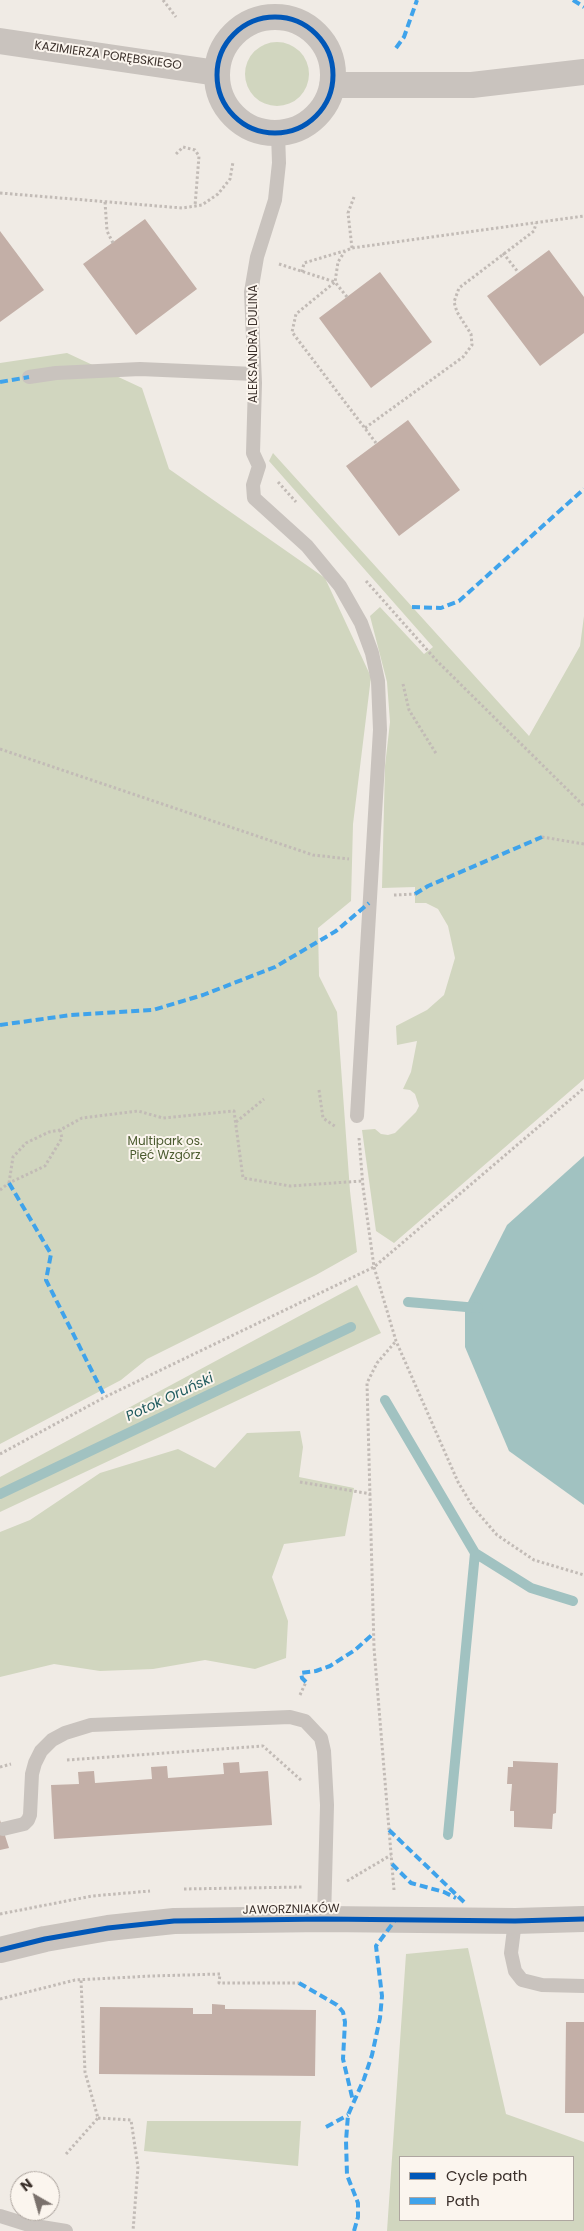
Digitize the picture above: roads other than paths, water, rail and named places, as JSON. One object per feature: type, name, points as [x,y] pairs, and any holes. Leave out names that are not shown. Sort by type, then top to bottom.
[{"type":"street","points":[[286,9],[317,34],[328,49],[333,67],[332,85],[328,100],[319,114],[307,123],[293,130],[278,133],[262,132],[247,126],[234,116],[224,104],[218,89],[217,72],[221,53],[231,36],[247,24],[286,9]]},
{"type":"street","name":"KAZIMIERZA PORĘBSKIEGO","points":[[0,41],[217,72]]},
{"type":"street","points":[[332,85],[394,87],[472,85],[584,72]]},
{"type":"street","name":"JAWORZNIAKÓW","points":[[0,1950],[45,1939],[108,1928],[174,1921],[324,1919],[515,1921],[584,1919]]},
{"type":"lane","name":"ALEKSANDRA DULINA","points":[[278,133],[279,162],[275,200],[258,257],[251,292],[254,374],[253,453],[260,466],[253,485],[254,498],[307,546],[340,586],[361,623],[372,653],[378,681],[380,730],[357,1116]]},
{"type":"lane","points":[[29,378],[56,373],[140,369],[254,374]]},
{"type":"lane","points":[[3,1829],[24,1824],[30,1815],[35,1763],[41,1751],[52,1740],[65,1733],[92,1725],[290,1717],[305,1721],[321,1738],[324,1751],[327,1806],[324,1919]]},
{"type":"lane","points":[[515,1921],[511,1953],[516,1970],[522,1980],[542,1985],[584,1986]]},
{"type":"lane","points":[[0,2216],[29,2225],[66,2231]]},
{"type":"water","points":[[584,1156],[584,1505],[509,1451],[465,1347],[465,1308],[507,1225]]},
{"type":"waterway","name":"Potok Oruński","points":[[408,1302],[478,1308]]},
{"type":"waterway","name":"Potok Oruński","points":[[0,1494],[351,1327]]},
{"type":"waterway","points":[[385,1400],[475,1553],[531,1588],[573,1601]]},
{"type":"waterway","points":[[448,1835],[475,1553]]},
{"type":"park label","name":"Multipark os. Pięć Wzgórz","points":[[165,1149]]}]
